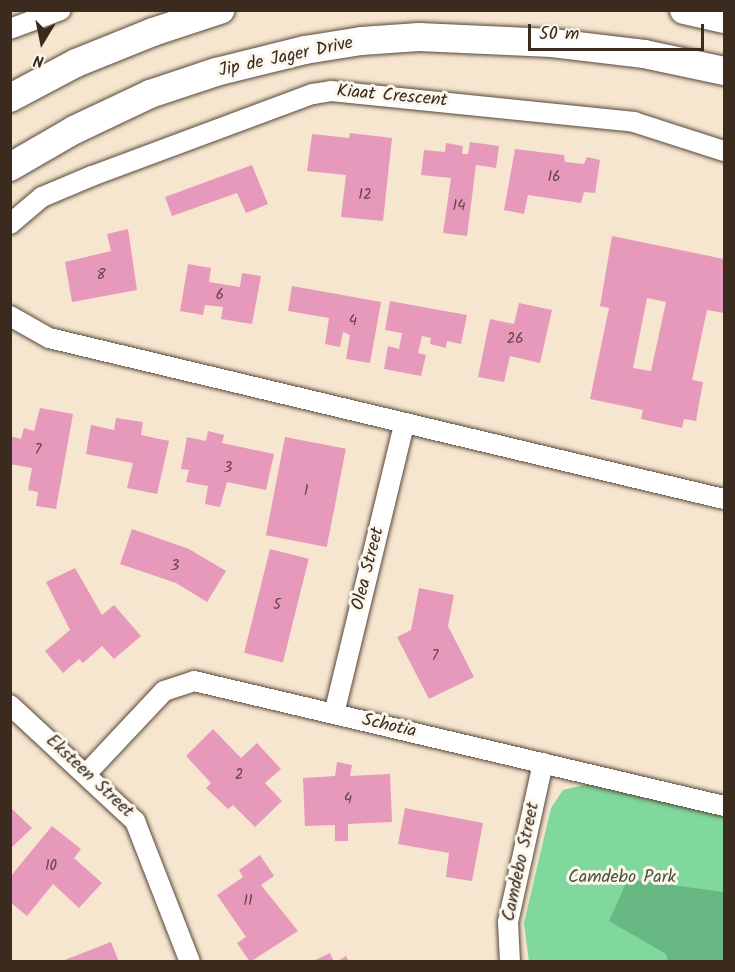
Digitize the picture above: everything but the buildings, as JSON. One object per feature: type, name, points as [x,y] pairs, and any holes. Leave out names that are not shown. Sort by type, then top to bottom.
[{"type":"main road","points":[[10,98],[76,63],[153,32],[220,10]]},
{"type":"main road","points":[[684,10],[724,19]]},
{"type":"main road","name":"Jip de Jager Drive","points":[[10,168],[74,130],[150,94],[216,72],[305,50],[361,41],[419,37],[552,43],[644,54],[724,71]]},
{"type":"street","points":[[10,29],[61,10]]},
{"type":"street","name":"Kiaat Crescent","points":[[10,224],[42,197],[92,176],[313,94],[331,91],[634,122],[724,151]]},
{"type":"street","points":[[10,316],[49,338],[724,499]]},
{"type":"street","name":"Olea Street","points":[[334,714],[404,424]]},
{"type":"street","name":"Schotia","points":[[87,773],[165,691],[179,684],[194,681],[724,806]]},
{"type":"street","name":"Eksteen Street","points":[[10,705],[126,810],[143,834],[190,962]]},
{"type":"street","name":"Camdebo Street","points":[[510,962],[508,922],[543,764]]},
{"type":"green space","name":"Camdebo Park","points":[[588,784],[724,816],[724,961],[529,962],[524,923],[551,808],[563,790]]},
{"type":"green space","points":[[628,879],[724,892],[724,961],[668,961],[666,954],[609,921]]}]
